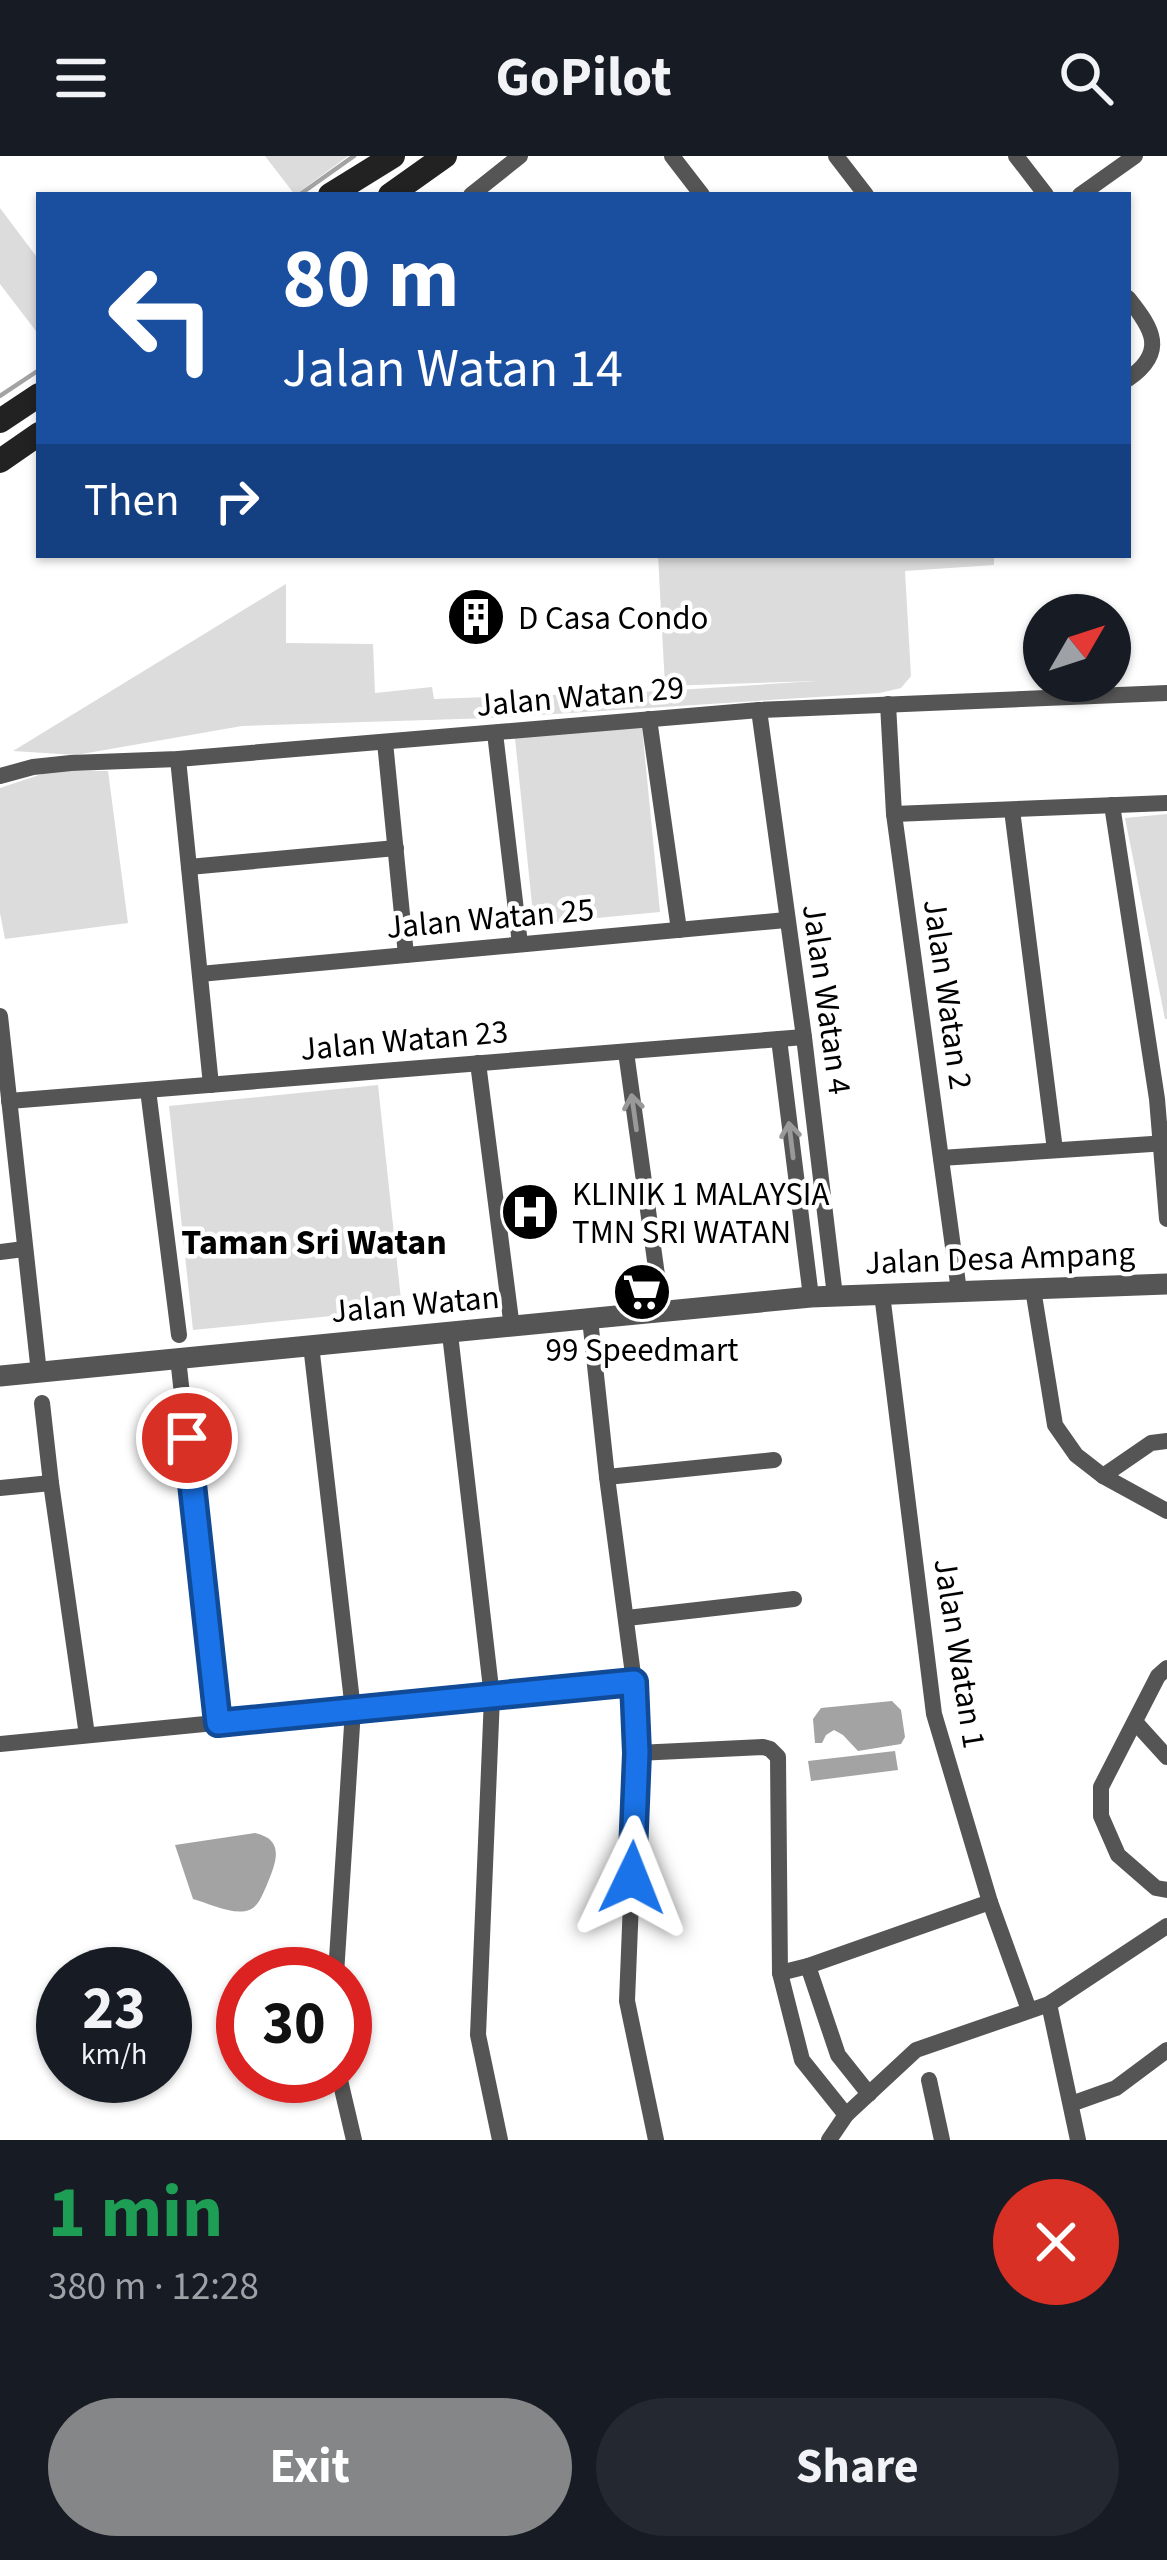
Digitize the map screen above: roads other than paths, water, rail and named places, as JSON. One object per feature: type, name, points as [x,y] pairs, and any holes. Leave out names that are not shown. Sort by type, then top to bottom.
[{"type":"main road","points":[[335,192],[393,156]]},
{"type":"main road","points":[[393,192],[446,156]]},
{"type":"main road","points":[[0,421],[36,397]]},
{"type":"main road","points":[[0,460],[36,436]]},
{"type":"street","points":[[475,192],[520,156]]},
{"type":"street","points":[[672,156],[696,192]]},
{"type":"street","points":[[836,156],[864,192]]},
{"type":"street","points":[[1016,156],[1044,192]]},
{"type":"street","points":[[1084,192],[1135,156]]},
{"type":"street","points":[[1131,302],[1149,324],[1154,346],[1146,367],[1131,377]]},
{"type":"street","name":"Jalan Watan 29","points":[[0,776],[70,763],[178,760],[759,710],[1167,693]]},
{"type":"street","name":"Jalan Watan 2","points":[[888,704],[893,814],[959,1292]]},
{"type":"street","name":"Jalan Watan 4","points":[[759,710],[835,1296]]},
{"type":"street","points":[[649,719],[679,930]]},
{"type":"street","points":[[495,733],[520,944]]},
{"type":"street","points":[[385,742],[406,955]]},
{"type":"street","points":[[178,760],[211,1085]]},
{"type":"street","points":[[893,814],[1167,803]]},
{"type":"street","points":[[1112,805],[1158,1043],[1167,1219]]},
{"type":"street","points":[[1012,810],[1055,1150]]},
{"type":"street","points":[[189,867],[396,848]]},
{"type":"street","name":"Jalan Watan 25","points":[[200,974],[786,920]]},
{"type":"street","points":[[0,1018],[39,1373]]},
{"type":"street","name":"Jalan Watan 23","points":[[9,1101],[804,1036]]},
{"type":"street","name":"Jalan Watan 4","points":[[779,1039],[811,1298]]},
{"type":"street","points":[[626,1052],[662,1311]]},
{"type":"street","points":[[478,1063],[512,1328]]},
{"type":"street","points":[[148,1090],[179,1335]]},
{"type":"street","points":[[941,1158],[1165,1143]]},
{"type":"street","points":[[0,1252],[24,1249]]},
{"type":"street","name":"Jalan Desa Ampang","points":[[835,1296],[1167,1284]]},
{"type":"street","points":[[1033,1288],[1055,1425],[1076,1455],[1103,1476],[1167,1511]]},
{"type":"street","name":"Jalan Watan 1","points":[[882,1294],[934,1714],[990,1902],[1030,2010]]},
{"type":"street","name":"Jalan Watan","points":[[0,1376],[835,1296]]},
{"type":"street","points":[[590,1319],[634,1682],[637,1753],[627,2001],[656,2140]]},
{"type":"street","points":[[450,1334],[492,1697],[478,2035],[500,2140]]},
{"type":"street","points":[[311,1346],[353,1710],[338,1947]]},
{"type":"street","points":[[178,1358],[218,1723]]},
{"type":"street","points":[[42,1402],[87,1735]]},
{"type":"street","points":[[1103,1476],[1151,1443],[1167,1441]]},
{"type":"street","points":[[607,1477],[774,1460]]},
{"type":"street","points":[[0,1488],[51,1483]]},
{"type":"street","points":[[627,1618],[794,1599]]},
{"type":"street","points":[[1167,1669],[1158,1676],[1101,1787],[1101,1816],[1118,1855],[1156,1888],[1167,1890]]},
{"type":"street","points":[[0,1744],[634,1682]]},
{"type":"street","points":[[1136,1723],[1167,1756]]},
{"type":"street","points":[[637,1753],[770,1749],[780,1762],[780,1972],[802,2060],[846,2115]]},
{"type":"street","points":[[780,1972],[990,1902]]},
{"type":"street","points":[[829,2140],[846,2115],[916,2050],[1049,2004],[1167,1926]]},
{"type":"street","points":[[808,1966],[838,2055],[869,2094]]},
{"type":"street","points":[[1049,2004],[1078,2140]]},
{"type":"street","points":[[1072,2104],[1116,2088],[1167,2050]]},
{"type":"street","points":[[929,2080],[942,2140]]},
{"type":"street","points":[[345,2103],[354,2140]]},
{"type":"waterway","points":[[303,192],[354,156]]},
{"type":"waterway","points":[[0,396],[36,372]]},
{"type":"place","name":"D Casa Condo","points":[[476,617]]},
{"type":"place","name":"KLINIK 1 MALAYSIA TMN SRI WATAN","points":[[530,1212]]},
{"type":"place","name":"99 Speedmart","points":[[642,1292]]},
{"type":"district","name":"Taman Sri Watan","points":[[314,1241]]}]
